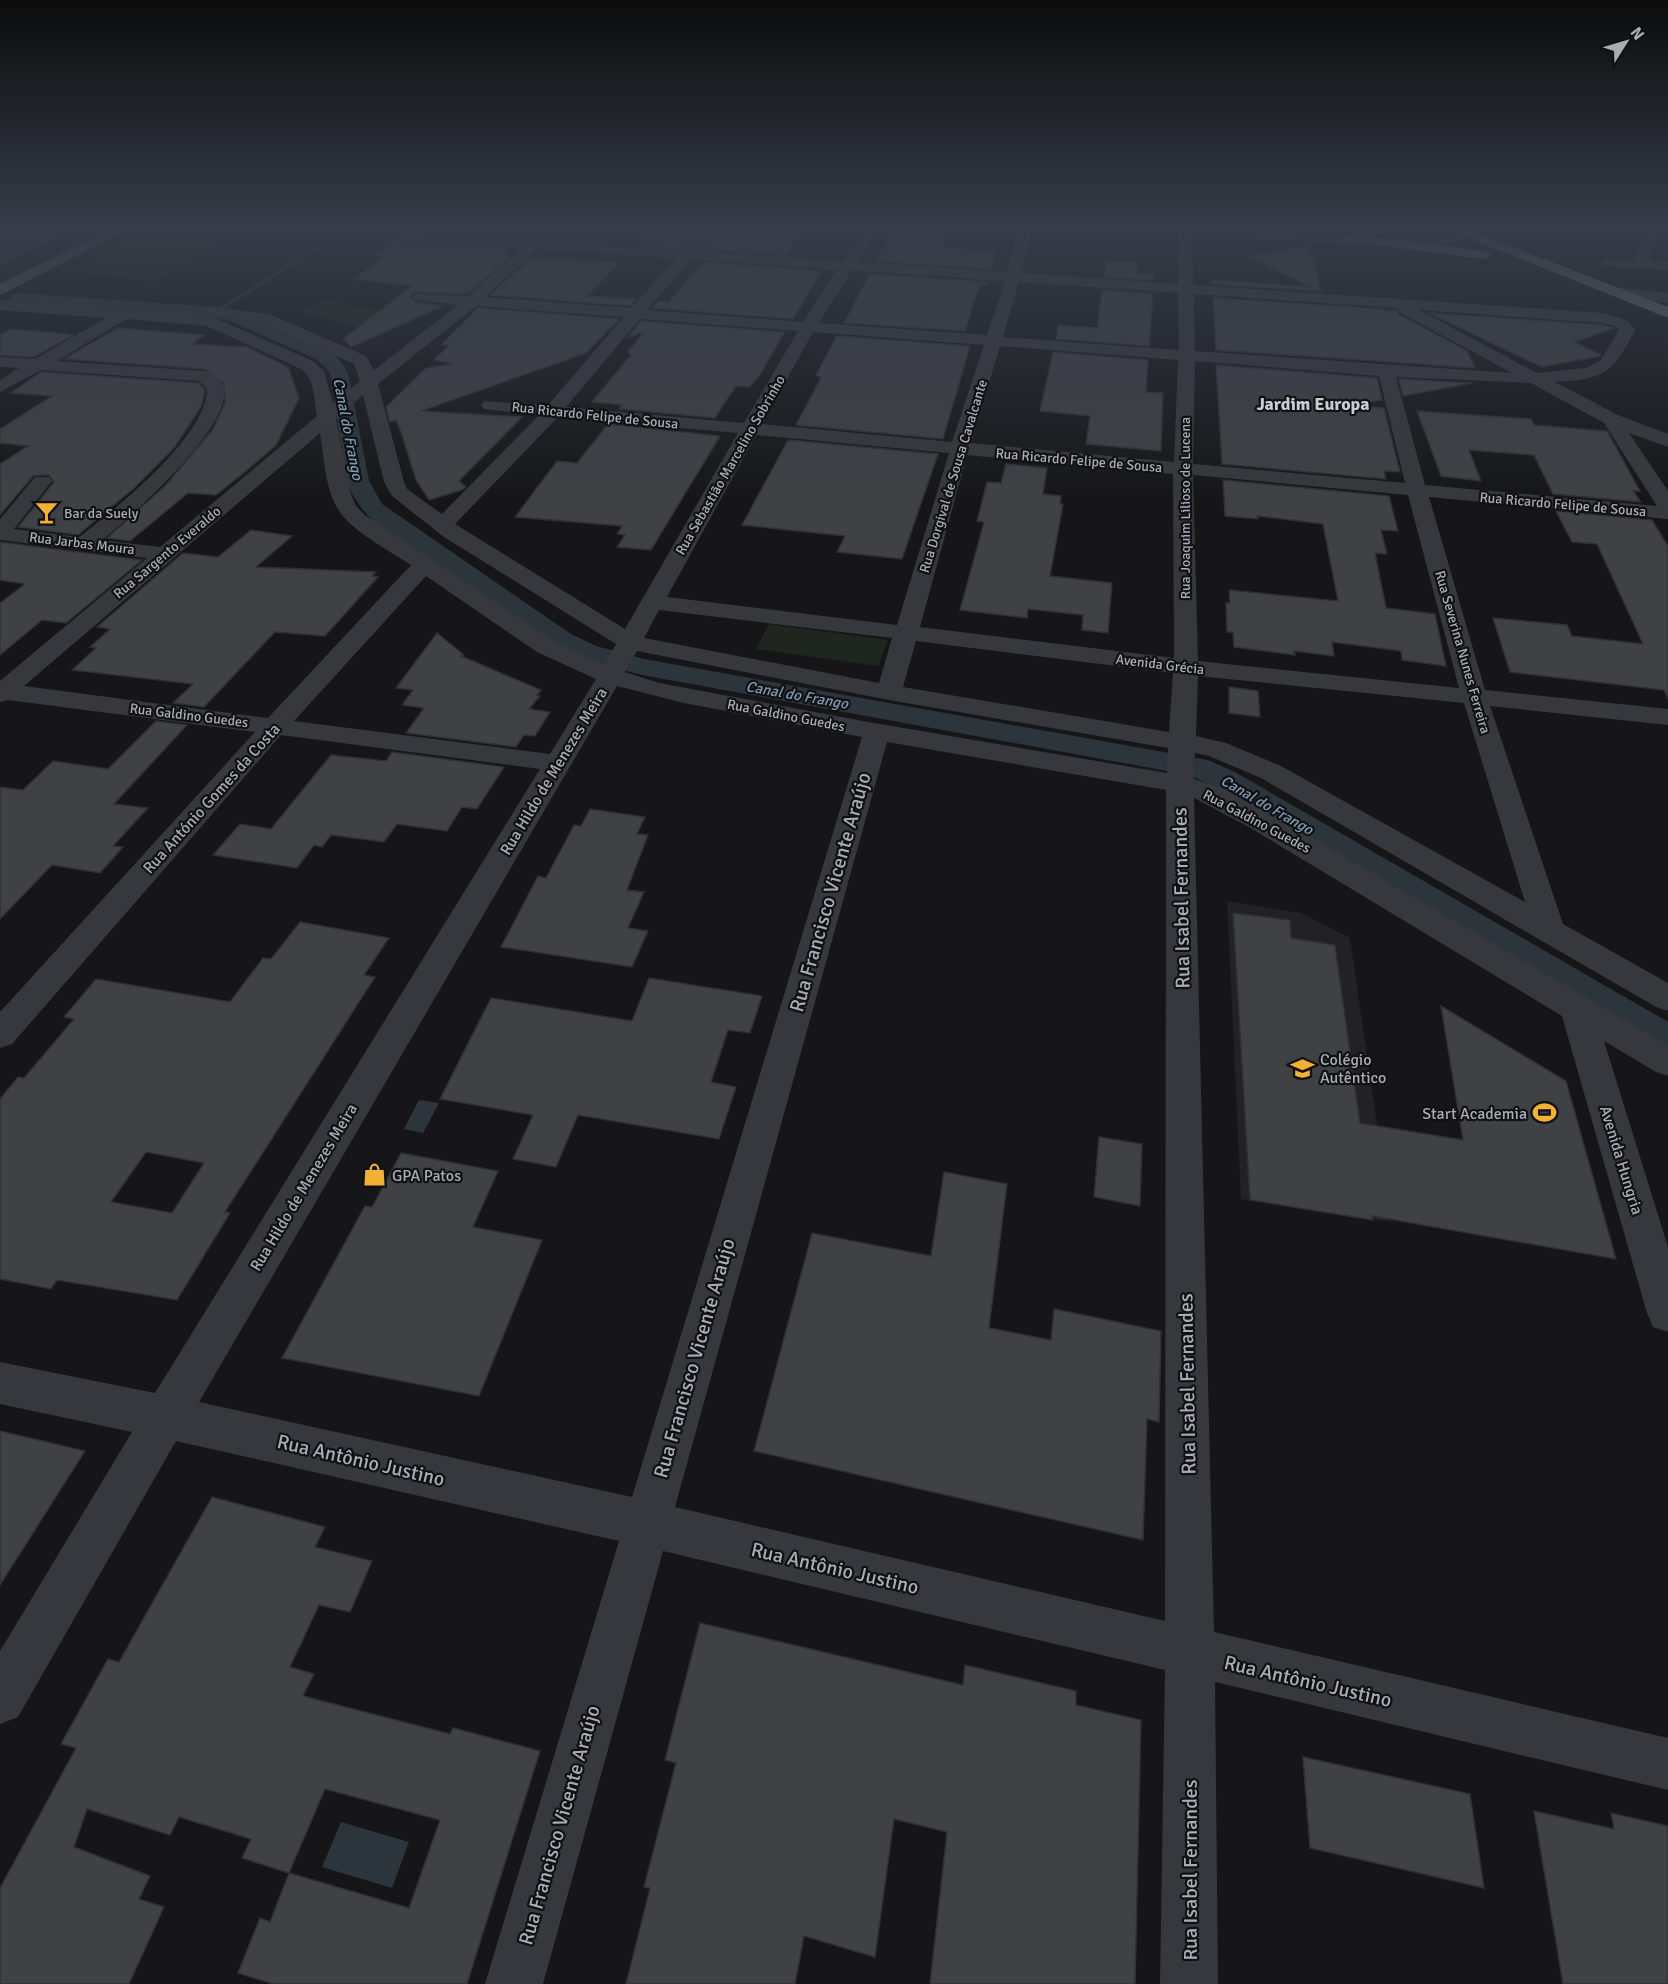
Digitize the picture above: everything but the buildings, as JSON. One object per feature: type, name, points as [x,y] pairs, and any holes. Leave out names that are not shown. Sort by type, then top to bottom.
[{"type":"street","points":[[0,387],[121,317]]},
{"type":"street","name":"Rua Galdino Guedes","points":[[157,317],[210,321],[315,370],[331,415],[340,494],[347,508],[358,519],[546,647],[579,666],[609,678],[876,733],[1180,784],[1210,794],[1259,820],[1668,1062]]},
{"type":"street","points":[[261,317],[351,354],[365,366],[364,387],[399,492],[443,525],[629,642],[889,692],[1182,741],[1217,749],[1271,772],[1668,998]]},
{"type":"street","name":"Rua Sargento Everaldo","points":[[1,692],[364,387],[453,317]]},
{"type":"street","points":[[443,525],[553,411],[633,317]]},
{"type":"street","points":[[669,317],[1386,371],[1534,379],[1593,371],[1611,362],[1627,330],[1621,323],[1603,318],[1582,317]]},
{"type":"street","name":"Rua Sebastião Marcelino Sobrinho","points":[[609,678],[815,317]]},
{"type":"street","name":"Rua Dorgival de Sousa Cavalcante","points":[[889,692],[959,450],[1001,317]]},
{"type":"street","name":"Rua Joaquim Lilioso de Lucena","points":[[1180,784],[1186,667],[1183,470],[1189,317]]},
{"type":"street","points":[[1419,317],[1611,419],[1668,441]]},
{"type":"street","points":[[0,362],[204,376],[215,384],[216,399],[191,443],[166,475],[86,542]]},
{"type":"street","name":"Rua Severina Nunes Ferreira","points":[[1386,371],[1474,696],[1549,930]]},
{"type":"street","name":"Rua Ricardo Felipe de Sousa","points":[[490,405],[959,450],[1668,513]]},
{"type":"street","points":[[1611,419],[1668,507]]},
{"type":"street","points":[[0,533],[42,481]]},
{"type":"street","name":"Rua Jarbas Moura","points":[[0,533],[86,542],[164,554]]},
{"type":"street","name":"Rua António Gomes da Costa","points":[[0,1035],[275,726],[425,564]]},
{"type":"street","name":"Avenida Grécia","points":[[652,602],[1186,667],[1668,717]]},
{"type":"street","name":"Rua Hildo de Menezes Meira","points":[[0,1699],[166,1416],[609,678]]},
{"type":"street","name":"Rua Galdino Guedes","points":[[1,692],[556,763]]},
{"type":"street","name":"Rua Francisco Vicente Araújo","points":[[514,1984],[876,733]]},
{"type":"street","name":"Rua Isabel Fernandes","points":[[1180,784],[1190,1653],[1189,1984]]},
{"type":"street","name":"Avenida Hungria","points":[[1577,1008],[1668,1313]]},
{"type":"street","name":"Rua Antônio Justino","points":[[0,1383],[166,1416],[646,1523],[1668,1764]]},
{"type":"shaded area","points":[[317,317],[384,317],[358,328]]},
{"type":"shaded area","points":[[769,624],[888,640],[878,666],[756,649]]},
{"type":"shaded area","name":"Colégio Autêntico","points":[[1227,901],[1301,913],[1350,938],[1391,1222],[1241,1199]]},
{"type":"shaded area","points":[[419,1100],[439,1103],[423,1133],[404,1129]]},
{"type":"shaded area","points":[[341,1822],[409,1842],[392,1888],[322,1867]]},
{"type":"waterway","name":"Canal do Frango","points":[[233,317],[322,355],[332,363],[339,373],[358,481],[364,497],[382,517],[562,640],[587,652],[642,667],[1197,767],[1224,779],[1668,1040]]},
{"type":"place","name":"Bar da Suely","points":[[46,513]]},
{"type":"place","name":"Colégio Autêntico","points":[[1302,1068]]},
{"type":"place","name":"Start Academia","points":[[1545,1113]]},
{"type":"place","name":"GPA Patos","points":[[374,1175]]},
{"type":"district","name":"Jardim Europa","points":[[1313,404]]}]
